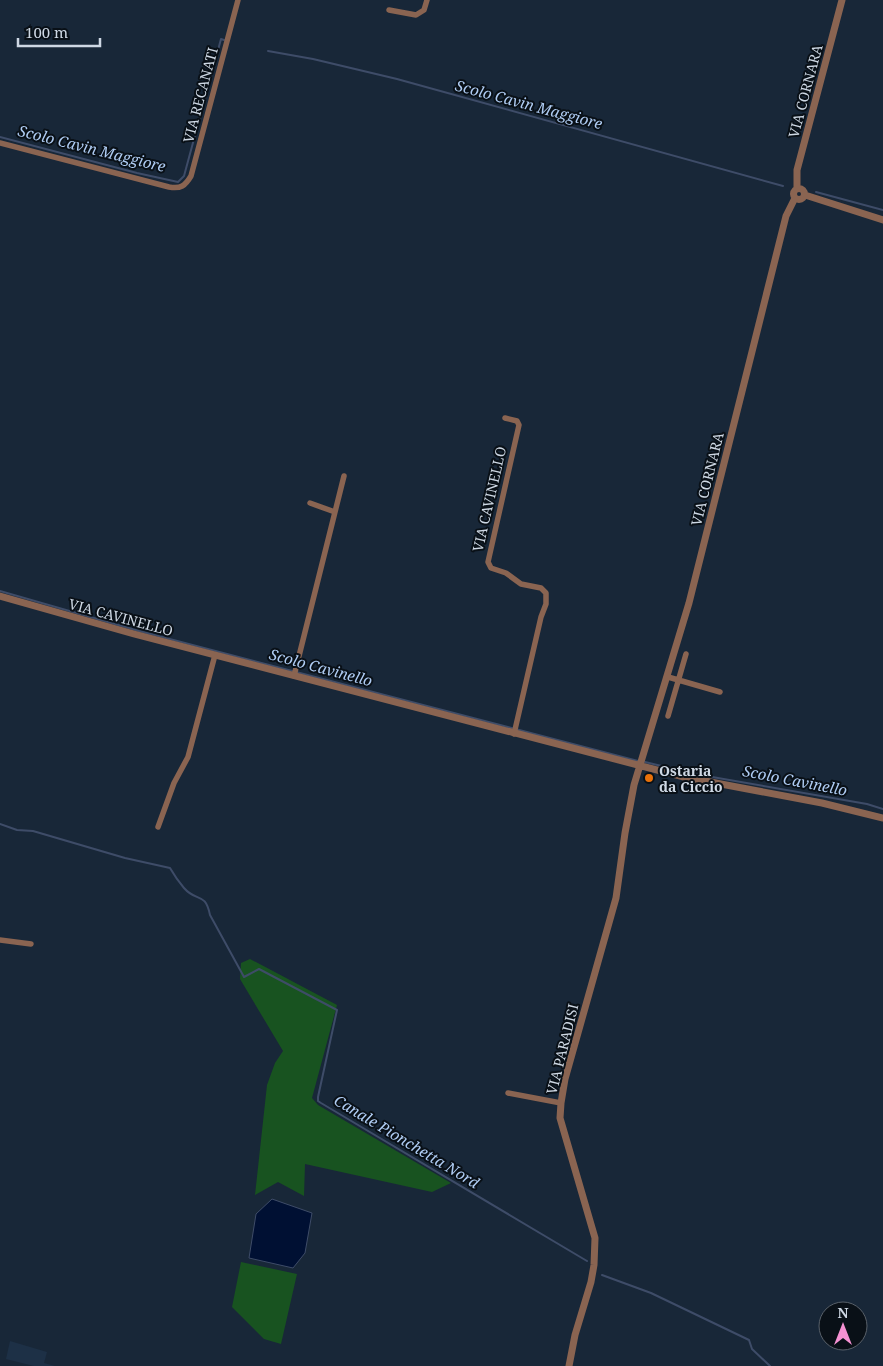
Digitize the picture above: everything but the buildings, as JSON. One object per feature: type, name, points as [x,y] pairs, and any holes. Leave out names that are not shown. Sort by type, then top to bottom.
[{"type":"street","name":"VIA RECANATI","points":[[0,143],[169,187],[181,187],[187,183],[191,176],[238,0]]},
{"type":"street","points":[[388,10],[416,15],[424,10],[427,0]]},
{"type":"street","name":"VIA CORNARA","points":[[797,188],[797,170],[842,0]]},
{"type":"street","points":[[797,188],[802,189],[804,195],[801,199],[795,198],[793,192],[797,188]]},
{"type":"street","points":[[804,195],[883,220]]},
{"type":"street","name":"VIA CORNARA","points":[[640,766],[689,603],[786,216],[795,198]]},
{"type":"street","name":"VIA CAVINELLO","points":[[505,418],[517,421],[519,425],[488,562],[491,568],[506,573],[521,584],[541,588],[546,593],[546,604],[541,617],[515,731]]},
{"type":"street","points":[[295,673],[344,476]]},
{"type":"street","points":[[310,503],[335,512]]},
{"type":"street","name":"VIA CAVINELLO","points":[[0,596],[134,634],[295,673],[640,766],[684,777],[824,803],[883,818]]},
{"type":"street","points":[[668,716],[686,654]]},
{"type":"street","points":[[158,827],[174,783],[188,757],[215,655]]},
{"type":"street","points":[[668,677],[720,692]]},
{"type":"street","name":"VIA PARADISI","points":[[569,1366],[591,1282],[595,1238],[563,1132],[560,1118],[561,1103],[565,1078],[616,898],[628,815],[640,766]]},
{"type":"street","points":[[0,940],[31,944]]},
{"type":"street","points":[[508,1093],[561,1103]]},
{"type":"shaded area","points":[[272,1199],[312,1213],[305,1253],[293,1268],[249,1258],[256,1214]]},
{"type":"shaded area","points":[[10,1341],[47,1352],[44,1363],[55,1366],[34,1366],[6,1359]]},
{"type":"green space","points":[[250,959],[337,1005],[312,1098],[318,1105],[451,1183],[432,1192],[305,1164],[304,1196],[278,1182],[255,1195],[267,1085],[275,1063],[283,1051],[240,979],[241,963]]},
{"type":"green space","points":[[241,1262],[297,1274],[281,1344],[264,1339],[232,1307]]},
{"type":"waterway","name":"Scolo Cavin Maggiore","points":[[0,137],[178,182],[184,176],[221,39],[224,40]]},
{"type":"waterway","name":"Scolo Cavin Maggiore","points":[[268,51],[313,59],[397,79],[783,186]]},
{"type":"waterway","name":"Scolo Cavin Maggiore","points":[[816,192],[883,210]]},
{"type":"waterway","name":"Scolo Cavinello","points":[[0,591],[139,631],[638,761]]},
{"type":"waterway","name":"Scolo Cavinello","points":[[645,762],[695,774],[867,804],[883,809]]},
{"type":"waterway","name":"Canale Pionchetta Nord","points":[[0,824],[17,830],[33,831],[125,858],[170,868],[184,888],[206,903],[210,915],[244,977],[259,969],[337,1010],[318,1101],[587,1261]]},
{"type":"waterway","name":"Canale Pionchetta Nord","points":[[602,1275],[651,1293],[749,1340],[752,1349],[770,1366]]},
{"type":"place","name":"Ostaria da Ciccio","points":[[649,778]]}]
